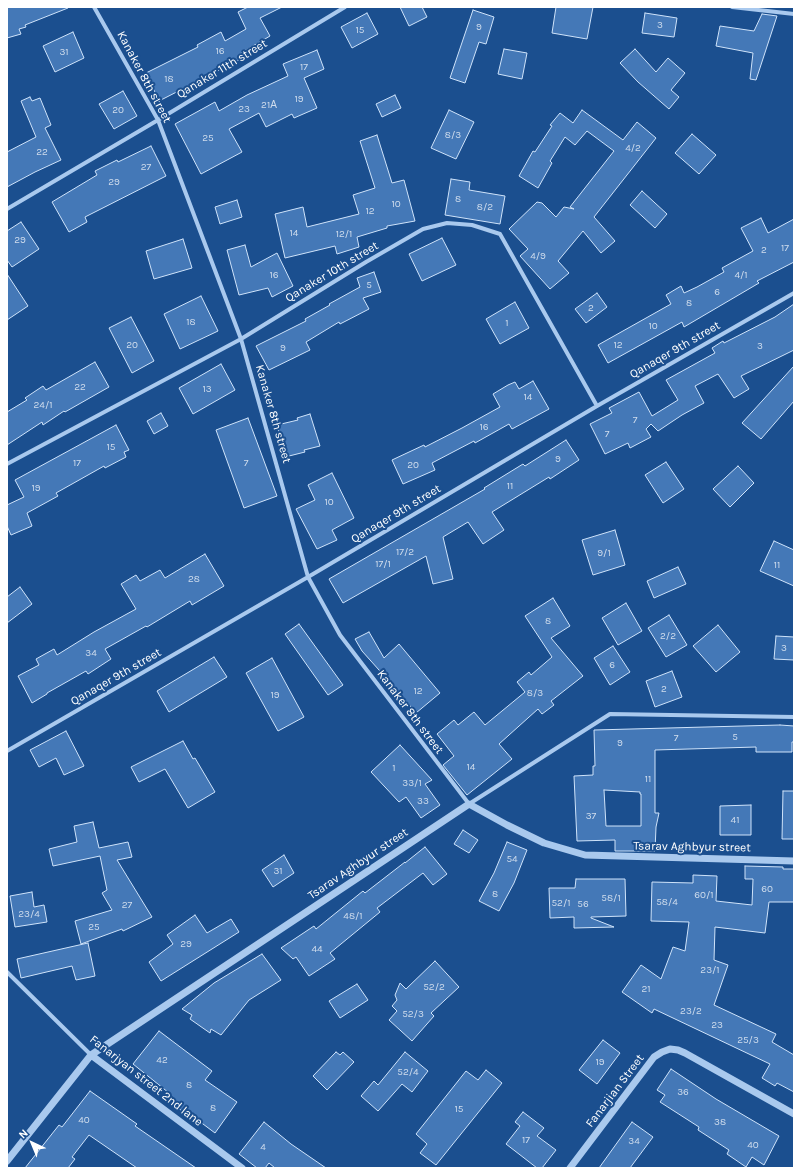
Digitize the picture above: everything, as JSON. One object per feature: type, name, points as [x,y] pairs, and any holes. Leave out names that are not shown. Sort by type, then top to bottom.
[{"type":"street","name":"Kanaker 8th street","points":[[94,7],[158,120],[241,340],[308,577],[340,635],[469,804]]},
{"type":"street","name":"Qanaker 11th street","points":[[7,210],[345,7]]},
{"type":"street","points":[[732,7],[794,14]]},
{"type":"street","name":"Qanaker 10th street","points":[[7,464],[241,340],[366,262],[423,229],[447,223],[472,225],[500,234],[597,406]]},
{"type":"street","name":"Qanaqer 9th street","points":[[7,751],[308,577],[597,406],[794,293]]},
{"type":"street","points":[[469,804],[610,714],[794,717]]},
{"type":"street","name":"Tsarav Aghbyur street","points":[[7,1161],[91,1055],[469,804],[544,844],[584,855],[794,861]]},
{"type":"street","name":"Fanarjyan street 2nd lane","points":[[7,972],[91,1055],[242,1168]]},
{"type":"street","name":"Fanarjian Street","points":[[570,1168],[654,1057],[670,1049],[685,1053],[794,1114]]},
{"type":"building","points":[[7,7],[68,8],[25,25],[26,27],[19,29],[21,34],[7,38]]},
{"type":"building","points":[[248,7],[282,7],[260,18],[270,36],[241,53],[243,58],[159,101],[146,73],[198,47],[197,45],[221,32],[225,41],[246,29],[238,12]]},
{"type":"building","points":[[400,7],[422,7],[427,17],[409,26]]},
{"type":"building","points":[[556,7],[593,7],[587,39],[552,33]]},
{"type":"building","points":[[473,10],[494,17],[486,44],[479,42],[465,83],[450,78]]},
{"type":"building","points":[[367,13],[378,34],[352,48],[341,27]]},
{"type":"building","points":[[645,13],[677,18],[674,37],[642,33]]},
{"type":"building","points":[[762,14],[777,16],[756,80],[750,79],[753,53],[716,46],[720,26],[754,31]]},
{"type":"building","points":[[73,32],[84,58],[55,72],[43,46]]},
{"type":"building","points":[[504,49],[527,53],[522,79],[498,74]]},
{"type":"building","points":[[635,49],[656,72],[668,58],[685,73],[671,90],[679,97],[669,109],[638,82],[620,63]]},
{"type":"building","points":[[317,50],[324,69],[304,78],[317,108],[294,118],[292,114],[266,127],[259,113],[229,129],[242,152],[201,174],[175,124],[215,102],[219,111],[247,95],[288,76],[283,64]]},
{"type":"building","points":[[123,91],[137,116],[114,129],[99,104]]},
{"type":"building","points":[[395,95],[401,108],[382,117],[376,104]]},
{"type":"building","points":[[30,97],[32,101],[40,98],[51,125],[45,128],[61,160],[7,187],[7,152],[36,137],[21,101]]},
{"type":"building","points":[[449,110],[474,122],[456,159],[431,148]]},
{"type":"building","points":[[582,110],[623,140],[637,122],[656,138],[594,217],[615,241],[601,253],[583,231],[558,261],[569,273],[550,289],[520,256],[528,249],[509,229],[537,202],[542,203],[556,217],[564,207],[574,209],[570,207],[614,151],[587,131],[575,145],[565,137],[550,161],[552,163],[538,188],[519,176],[533,151],[535,152],[552,126],[550,125],[560,113],[573,123]]},
{"type":"building","points":[[692,134],[716,155],[699,174],[675,153]]},
{"type":"building","points":[[377,135],[392,183],[404,180],[415,221],[387,226],[387,228],[357,237],[359,247],[337,254],[335,246],[285,258],[275,214],[303,207],[307,227],[359,214],[353,195],[375,188],[360,141]]},
{"type":"building","points":[[151,146],[166,176],[85,217],[87,222],[69,232],[52,202],[97,175],[95,171]]},
{"type":"building","points":[[451,179],[470,182],[469,190],[505,196],[500,224],[445,215]]},
{"type":"building","points":[[642,191],[667,214],[655,228],[630,205]]},
{"type":"building","points":[[237,200],[242,217],[220,224],[215,207]]},
{"type":"building","points":[[761,218],[768,233],[794,219],[794,262],[757,281],[759,283],[684,327],[682,322],[608,363],[598,345],[671,304],[666,295],[681,286],[684,293],[697,287],[724,272],[722,268],[753,251],[741,228]]},
{"type":"building","points":[[21,222],[39,249],[12,267],[7,260],[7,231]]},
{"type":"building","points":[[442,238],[456,265],[422,281],[409,254]]},
{"type":"building","points":[[183,239],[192,268],[154,279],[146,251]]},
{"type":"building","points":[[245,245],[251,267],[277,253],[293,286],[272,297],[268,288],[239,295],[227,250]]},
{"type":"building","points":[[374,272],[381,292],[363,298],[369,309],[340,324],[339,322],[306,342],[310,350],[269,370],[256,346],[306,321],[305,319],[360,287],[357,278]]},
{"type":"building","points":[[7,274],[28,306],[7,320]]},
{"type":"building","points":[[597,293],[607,307],[586,323],[575,309]]},
{"type":"building","points":[[201,296],[218,331],[180,349],[164,314]]},
{"type":"building","points":[[515,302],[529,328],[500,344],[486,319]]},
{"type":"building","points":[[794,304],[794,350],[741,376],[749,389],[734,398],[718,374],[695,386],[704,403],[658,431],[651,424],[646,429],[651,437],[630,448],[628,443],[605,454],[590,424],[612,413],[609,408],[639,392],[652,416],[678,400],[666,380],[715,353],[712,348],[723,341],[724,343],[775,317]]},
{"type":"building","points":[[131,317],[154,361],[132,373],[109,328]]},
{"type":"building","points":[[95,362],[109,387],[65,412],[64,411],[43,425],[42,422],[7,445],[7,412],[27,400],[25,398],[43,386],[46,390]]},
{"type":"building","points":[[221,364],[235,390],[193,414],[179,388]]},
{"type":"building","points":[[794,366],[794,401],[761,439],[742,423]]},
{"type":"building","points":[[533,381],[549,409],[512,429],[509,424],[475,443],[474,441],[432,463],[435,470],[403,484],[392,460],[424,445],[425,447],[500,407],[493,394],[508,385],[515,382],[519,389]]},
{"type":"building","points":[[161,413],[168,426],[154,434],[147,421]]},
{"type":"building","points":[[310,414],[320,446],[304,450],[305,452],[285,457],[277,425],[298,420],[297,418]]},
{"type":"building","points":[[248,418],[277,496],[244,508],[216,430]]},
{"type":"building","points":[[116,425],[129,450],[124,452],[126,457],[105,468],[104,466],[56,493],[58,496],[27,513],[32,526],[11,535],[7,526],[7,505],[24,497],[15,480]]},
{"type":"building","points":[[566,440],[579,460],[550,479],[549,477],[492,512],[504,530],[483,544],[468,522],[443,537],[453,579],[433,584],[426,556],[343,603],[329,579],[485,489],[484,488],[523,464],[525,466]]},
{"type":"building","points":[[666,462],[684,489],[663,503],[645,475]]},
{"type":"building","points":[[738,466],[754,483],[730,507],[713,489]]},
{"type":"building","points":[[332,473],[354,518],[332,530],[337,540],[317,549],[296,509],[315,500],[308,485]]},
{"type":"building","points":[[615,530],[625,565],[593,575],[582,540]]},
{"type":"building","points":[[774,541],[794,550],[794,586],[760,571]]},
{"type":"building","points":[[205,554],[224,586],[192,605],[190,601],[147,627],[146,626],[105,649],[111,659],[88,674],[86,671],[32,703],[18,676],[39,665],[36,659],[54,649],[57,655],[94,632],[136,609],[121,584],[136,575],[140,581],[160,570],[165,578]]},
{"type":"building","points":[[678,567],[686,584],[654,598],[647,581]]},
{"type":"building","points":[[20,587],[32,604],[7,623],[7,597]]},
{"type":"building","points":[[553,598],[570,626],[551,638],[583,676],[551,701],[554,705],[542,714],[538,709],[499,744],[512,759],[467,795],[443,765],[454,756],[437,734],[454,720],[458,725],[474,712],[485,725],[525,692],[517,682],[529,672],[531,675],[552,657],[525,616]]},
{"type":"building","points":[[626,603],[642,631],[618,645],[602,618]]},
{"type":"building","points":[[669,615],[687,645],[666,657],[648,628]]},
{"type":"building","points":[[299,624],[343,685],[328,695],[285,634]]},
{"type":"building","points":[[718,625],[740,652],[716,672],[693,646]]},
{"type":"building","points":[[369,632],[384,658],[399,644],[440,693],[416,713],[362,651],[355,639]]},
{"type":"building","points":[[776,636],[794,637],[794,660],[774,659]]},
{"type":"building","points":[[613,646],[630,672],[610,685],[594,658]]},
{"type":"building","points":[[214,657],[227,677],[169,712],[157,691]]},
{"type":"building","points":[[272,658],[304,717],[278,731],[246,673]]},
{"type":"building","points":[[672,671],[682,697],[655,707],[646,681]]},
{"type":"building","points":[[780,725],[794,726],[794,742],[792,742],[792,752],[756,752],[756,747],[655,750],[655,813],[659,813],[656,827],[655,851],[615,851],[615,840],[577,841],[574,776],[593,775],[593,766],[595,766],[594,730]],"holes":[[[604,790],[640,792],[641,826],[606,826]]]},
{"type":"building","points":[[66,731],[84,766],[64,775],[56,758],[39,767],[30,750]]},
{"type":"building","points":[[183,741],[215,792],[188,808],[165,769],[139,782],[131,767]]},
{"type":"building","points":[[400,745],[432,780],[425,784],[440,805],[421,818],[406,797],[399,802],[371,772]]},
{"type":"building","points":[[783,791],[794,791],[794,839],[782,839]]},
{"type":"building","points":[[751,805],[751,835],[720,835],[720,806]]},
{"type":"building","points":[[93,822],[99,848],[128,842],[132,857],[117,860],[152,917],[123,931],[122,929],[81,944],[75,921],[112,910],[102,893],[107,890],[100,856],[53,866],[49,849],[77,842],[74,826]]},
{"type":"building","points":[[463,830],[478,840],[469,853],[454,844]]},
{"type":"building","points":[[507,842],[527,850],[514,883],[499,911],[479,901],[494,873]]},
{"type":"building","points":[[425,847],[447,874],[433,885],[423,873],[377,908],[380,912],[330,953],[335,959],[309,976],[296,957],[293,959],[281,948],[314,926],[316,929],[363,891],[365,893]]},
{"type":"building","points":[[284,855],[294,873],[273,887],[262,870]]},
{"type":"building","points":[[745,866],[783,867],[783,869],[794,869],[794,902],[769,902],[765,933],[715,927],[714,960],[728,965],[714,1005],[776,1034],[772,1042],[794,1055],[794,1092],[777,1083],[775,1086],[762,1078],[770,1064],[654,1009],[652,1013],[622,992],[641,965],[661,979],[673,947],[685,951],[689,922],[651,921],[652,882],[693,883],[693,875],[717,876],[716,901],[752,905],[753,879],[745,879]]},
{"type":"building","points":[[576,879],[625,879],[626,916],[591,917],[614,927],[574,928],[574,917],[550,918],[549,888],[575,888]]},
{"type":"building","points":[[32,892],[34,907],[44,905],[47,922],[15,927],[10,896]]},
{"type":"building","points":[[195,915],[207,933],[231,919],[239,932],[161,981],[149,962],[173,944],[167,935]]},
{"type":"building","points":[[88,943],[95,976],[76,980],[72,966],[21,978],[17,959]]},
{"type":"building","points":[[262,954],[281,980],[249,1000],[221,1035],[211,1029],[210,1033],[190,1019],[192,1015],[182,1009],[214,983]]},
{"type":"building","points":[[435,961],[459,987],[431,1013],[434,1016],[412,1041],[389,1020],[397,1011],[392,1006],[397,1000],[395,995],[400,983],[406,989]]},
{"type":"building","points":[[357,984],[368,1000],[340,1018],[329,1001]]},
{"type":"building","points":[[159,1031],[212,1071],[205,1080],[237,1102],[215,1133],[183,1109],[182,1111],[165,1098],[169,1093],[133,1064]]},
{"type":"building","points":[[603,1040],[620,1053],[597,1084],[579,1070]]},
{"type":"building","points":[[336,1052],[340,1055],[343,1052],[354,1062],[327,1090],[313,1076]]},
{"type":"building","points":[[405,1052],[428,1071],[412,1092],[402,1084],[378,1111],[361,1096],[374,1081],[378,1085]]},
{"type":"building","points":[[671,1069],[716,1099],[779,1136],[764,1165],[752,1157],[746,1167],[727,1154],[729,1150],[698,1130],[699,1127],[660,1102],[665,1095],[657,1090]]},
{"type":"building","points":[[486,1070],[502,1083],[436,1165],[420,1153],[427,1144],[416,1134],[466,1071],[478,1080]]},
{"type":"building","points":[[90,1091],[137,1124],[135,1126],[196,1168],[137,1168],[89,1135],[72,1157],[75,1159],[68,1168],[25,1168],[59,1125],[62,1127]]},
{"type":"building","points":[[523,1112],[544,1128],[537,1136],[556,1150],[542,1168],[537,1168],[506,1144],[520,1126],[515,1122]]},
{"type":"building","points":[[264,1122],[291,1144],[326,1168],[275,1168],[269,1163],[265,1168],[257,1168],[239,1154]]},
{"type":"building","points":[[632,1122],[653,1137],[630,1168],[599,1168]]}]
